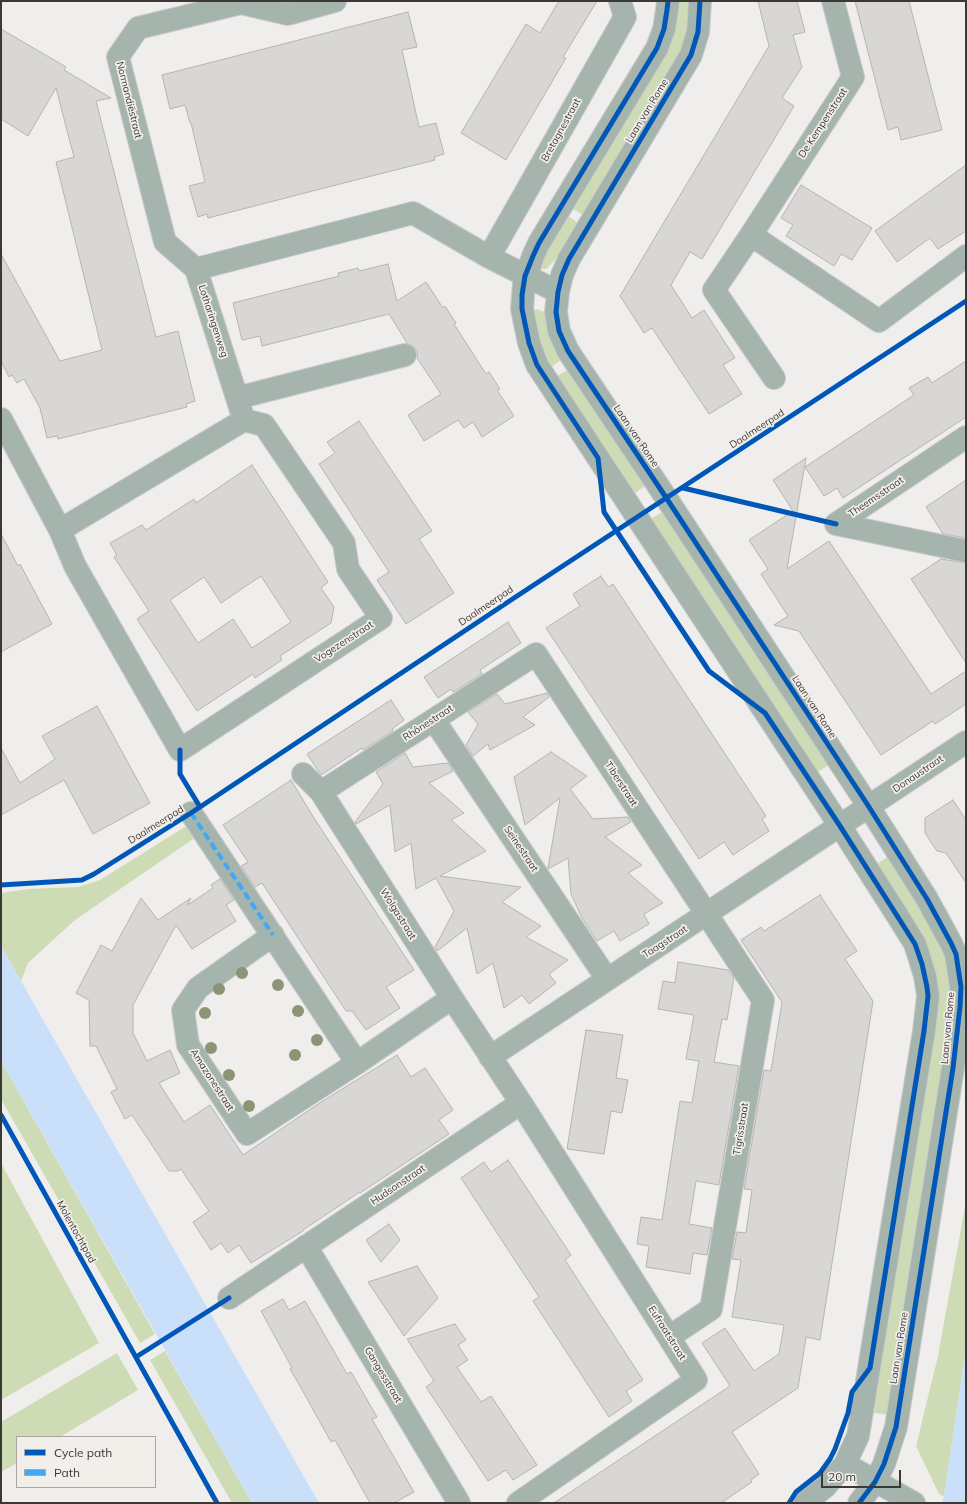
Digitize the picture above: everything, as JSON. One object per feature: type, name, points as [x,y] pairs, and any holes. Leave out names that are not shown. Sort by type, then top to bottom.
[{"type":"street","name":"Normandiëstraat","points":[[196,269],[165,242],[118,57],[138,28],[241,3],[288,14],[335,1]]},
{"type":"street","name":"Bretagnestraat","points":[[489,258],[624,17],[620,1]]},
{"type":"street","points":[[668,1],[665,25],[656,48],[532,256],[525,276],[522,295],[522,309],[529,343],[537,365],[840,826],[914,944],[925,976],[928,996],[922,1038],[861,1421],[856,1442],[845,1464],[825,1487],[805,1503]]},
{"type":"street","name":"Laan van Rome","points":[[700,1],[698,32],[691,55],[569,259],[562,275],[558,292],[556,312],[559,331],[568,351],[667,498],[869,807],[926,899],[951,943],[957,961],[960,987],[960,1007],[953,1068],[896,1427],[884,1464],[875,1482],[859,1503]]},
{"type":"street","name":"De Kempenstraat","points":[[774,378],[714,290],[853,77],[833,1]]},
{"type":"street","points":[[196,269],[413,213],[489,258],[558,292]]},
{"type":"street","points":[[751,235],[879,321],[966,256]]},
{"type":"street","name":"Lotharingenweg","points":[[196,269],[244,420]]},
{"type":"street","points":[[237,398],[405,355]]},
{"type":"street","points":[[1,419],[60,530],[244,420]]},
{"type":"street","name":"Vogezenstraat","points":[[60,530],[75,566],[180,750],[381,618],[348,569],[344,543],[264,425],[244,420]]},
{"type":"street","name":"Theemsstraat","points":[[966,437],[836,524],[966,551]]},
{"type":"street","name":"Rhônestraat","points":[[321,792],[536,654]]},
{"type":"street","name":"Tiberstraat","points":[[536,654],[707,914]]},
{"type":"street","name":"Seinestraat","points":[[434,720],[607,979]]},
{"type":"street","name":"Donaustraat","points":[[869,807],[966,742]]},
{"type":"street","name":"Wolgastraat","points":[[303,774],[321,792],[490,1057]]},
{"type":"street","points":[[840,826],[869,807]]},
{"type":"street","points":[[191,813],[357,1063]]},
{"type":"street","name":"Taagstraat","points":[[490,1057],[840,826]]},
{"type":"street","name":"Tigrisstraat","points":[[670,1337],[711,1309],[763,1000],[707,914]]},
{"type":"street","name":"Amazonestraat","points":[[273,935],[198,988],[183,1010],[188,1045],[247,1134],[357,1063],[452,998]]},
{"type":"street","points":[[490,1057],[521,1103]]},
{"type":"street","name":"Eufraatstraat","points":[[518,1503],[696,1380],[521,1103]]},
{"type":"street","name":"Hudsonstraat","points":[[230,1298],[521,1103]]},
{"type":"street","name":"Gangesstraat","points":[[306,1246],[459,1503]]},
{"type":"street","points":[[845,1464],[914,1503]]},
{"type":"green space","points":[[677,1],[695,1],[683,51],[586,217],[570,207]]},
{"type":"green space","points":[[565,214],[581,225],[554,261],[546,269],[541,269],[540,265]]},
{"type":"green space","points":[[536,309],[545,312],[562,359],[550,368],[540,348],[533,311]]},
{"type":"green space","points":[[568,369],[645,486],[634,494],[556,377]]},
{"type":"green space","points":[[662,512],[829,765],[816,773],[649,520]]},
{"type":"green space","points":[[188,825],[196,837],[75,920],[28,963],[21,981],[1,946],[1,893],[28,889],[78,887],[100,880]]},
{"type":"green space","points":[[892,854],[948,960],[955,1001],[891,1415],[874,1413],[932,1046],[932,963],[923,934],[877,864]]},
{"type":"green space","points":[[1,1061],[155,1334],[140,1343],[1,1099]]},
{"type":"green space","points":[[1,1163],[99,1343],[1,1400]]},
{"type":"green space","points":[[966,1201],[966,1350],[944,1496],[939,1494],[916,1446],[938,1356]]},
{"type":"green space","points":[[165,1351],[252,1503],[232,1503],[150,1360]]},
{"type":"green space","points":[[117,1353],[138,1390],[62,1436],[16,1436],[16,1464],[1,1472],[1,1422]]},
{"type":"water","points":[[1,946],[319,1503],[252,1503],[1,1061]]},
{"type":"water","points":[[966,1350],[966,1503],[942,1503],[944,1496]]},
{"type":"building","points":[[559,1],[597,1],[563,57],[566,58],[506,160],[461,133],[526,24],[540,33]]},
{"type":"building","points":[[758,1],[797,1],[805,32],[793,35],[802,67],[782,98],[794,106],[702,259],[690,252],[671,285],[692,318],[704,310],[735,358],[723,365],[742,394],[709,414],[652,328],[644,333],[620,296],[769,46]]},
{"type":"building","points":[[855,1],[909,1],[942,130],[901,140],[898,127],[888,130]]},
{"type":"building","points":[[408,12],[417,47],[402,50],[419,127],[436,123],[444,154],[434,157],[435,160],[208,218],[207,214],[198,217],[189,186],[205,182],[191,123],[185,105],[170,109],[162,75]]},
{"type":"building","points":[[1,29],[66,67],[64,70],[111,98],[96,101],[156,337],[178,331],[195,401],[186,404],[187,407],[58,439],[57,436],[47,438],[40,408],[24,379],[17,383],[12,375],[9,377],[1,361],[1,254],[60,361],[102,350],[56,162],[74,157],[56,88],[28,136],[1,119]]},
{"type":"building","points":[[966,165],[966,231],[938,249],[930,238],[897,262],[875,231]]},
{"type":"building","points":[[801,185],[872,228],[852,260],[841,254],[834,266],[786,236],[793,225],[781,218]]},
{"type":"building","points":[[388,264],[397,301],[426,282],[443,308],[445,306],[456,323],[454,324],[486,374],[489,372],[500,389],[497,390],[514,416],[482,437],[473,422],[464,428],[458,420],[424,441],[408,415],[441,394],[417,358],[417,352],[414,347],[407,343],[389,314],[262,346],[260,336],[242,340],[233,303],[339,276],[338,273],[358,268],[359,271]]},
{"type":"building","points":[[966,361],[966,417],[843,498],[837,488],[824,496],[805,467],[914,395],[909,388],[928,377],[932,383]]},
{"type":"building","points":[[359,421],[432,531],[419,539],[454,593],[406,624],[377,580],[389,572],[319,464],[335,453],[327,442]]},
{"type":"building","points":[[806,458],[787,569],[829,541],[931,694],[966,671],[966,704],[935,724],[933,721],[881,755],[799,631],[774,625],[788,616],[761,574],[768,569],[749,540],[793,511],[773,480]]},
{"type":"building","points":[[252,465],[328,582],[321,588],[334,607],[331,623],[280,656],[282,660],[255,678],[253,674],[197,711],[137,619],[149,611],[114,557],[117,555],[110,543],[142,525],[146,530],[194,499],[196,503]],"holes":[[[261,576],[291,622],[252,648],[233,619],[198,643],[170,600],[204,577],[221,603]]]},
{"type":"building","points":[[966,480],[966,538],[943,534],[926,507]]},
{"type":"building","points":[[1,534],[18,566],[20,564],[52,624],[1,652]]},
{"type":"building","points":[[941,559],[966,563],[966,663],[911,579]]},
{"type":"building","points":[[601,576],[608,587],[613,584],[766,816],[762,819],[769,831],[733,855],[724,842],[699,859],[546,628],[580,606],[573,594]]},
{"type":"building","points":[[508,622],[521,643],[480,670],[482,674],[453,692],[451,689],[438,698],[424,677]]},
{"type":"building","points":[[547,693],[549,697],[523,717],[535,725],[490,750],[488,744],[473,756],[466,745],[478,724],[468,712],[497,694],[505,704]]},
{"type":"building","points":[[391,700],[404,720],[392,729],[393,731],[363,750],[362,748],[321,775],[307,754]]},
{"type":"building","points":[[97,706],[150,803],[93,834],[64,780],[1,815],[1,748],[20,783],[55,759],[42,736]]},
{"type":"building","points":[[551,752],[587,776],[570,789],[593,819],[628,817],[631,822],[605,837],[642,865],[628,873],[663,903],[644,914],[649,924],[620,941],[614,931],[597,941],[582,918],[571,894],[568,858],[548,869],[560,798],[525,825],[514,777]]},
{"type":"building","points":[[405,753],[413,767],[448,763],[453,771],[429,783],[464,813],[451,820],[486,851],[440,876],[521,887],[502,902],[541,926],[526,937],[568,960],[549,974],[556,983],[529,1004],[522,995],[504,1008],[493,963],[477,974],[467,928],[437,951],[435,947],[454,911],[436,878],[416,889],[411,843],[395,852],[390,805],[356,824],[355,822],[383,784],[376,772]]},
{"type":"building","points":[[291,780],[314,818],[414,970],[386,987],[400,1008],[366,1030],[352,1011],[346,1011],[262,883],[255,887],[241,866],[248,862],[223,825]]},
{"type":"building","points":[[953,800],[966,820],[966,883],[946,853],[937,851],[925,833],[925,818]]},
{"type":"building","points":[[220,879],[234,900],[226,905],[236,921],[192,949],[176,925],[133,1005],[133,1033],[147,1061],[170,1050],[180,1073],[159,1083],[184,1122],[210,1105],[243,1155],[318,1104],[397,1055],[411,1077],[425,1068],[453,1110],[439,1120],[449,1134],[303,1231],[251,1263],[239,1245],[228,1253],[221,1243],[211,1250],[193,1222],[209,1211],[181,1169],[178,1171],[169,1171],[132,1115],[125,1119],[111,1092],[117,1089],[96,1046],[90,1046],[89,1000],[76,993],[101,945],[112,951],[141,898],[158,920],[191,898],[187,905],[192,902],[213,888],[211,885]]},
{"type":"building","points":[[820,895],[857,951],[845,959],[873,1001],[820,1340],[806,1337],[798,1388],[732,1432],[759,1474],[751,1480],[752,1482],[721,1503],[554,1503],[730,1386],[702,1343],[725,1328],[754,1371],[779,1354],[784,1325],[732,1317],[741,1260],[732,1259],[737,1232],[746,1233],[752,1190],[744,1189],[764,1070],[771,1071],[782,1002],[741,940],[761,927],[764,931]]},
{"type":"building","points":[[678,962],[728,970],[734,978],[727,1020],[722,1019],[714,1062],[739,1066],[719,1185],[696,1181],[689,1224],[712,1228],[707,1255],[693,1253],[690,1274],[646,1267],[649,1246],[637,1244],[641,1217],[662,1220],[680,1101],[692,1103],[699,1061],[686,1059],[694,1015],[658,1009],[663,981],[675,983]]},
{"type":"building","points":[[586,1030],[623,1035],[616,1078],[628,1080],[622,1113],[611,1111],[604,1154],[567,1149]]},
{"type":"building","points":[[508,1160],[571,1255],[565,1260],[643,1380],[626,1391],[632,1401],[609,1417],[533,1301],[539,1297],[461,1178],[484,1162],[491,1172]]},
{"type":"building","points":[[389,1224],[400,1240],[381,1262],[366,1240]]},
{"type":"building","points":[[417,1266],[438,1298],[404,1336],[368,1282]]},
{"type":"building","points":[[283,1299],[289,1310],[305,1301],[347,1374],[351,1372],[377,1417],[372,1419],[414,1492],[394,1503],[370,1503],[335,1440],[331,1442],[290,1369],[292,1368],[261,1311]]},
{"type":"building","points":[[455,1324],[466,1340],[458,1345],[468,1360],[457,1367],[481,1402],[491,1396],[537,1465],[513,1480],[506,1470],[488,1481],[426,1387],[434,1381],[407,1339]]},
{"type":"marked path","points":[[191,813],[273,935]]},
{"type":"cycle path","points":[[668,1],[664,29],[657,48],[539,243],[533,256],[525,276],[522,295],[522,309],[529,343],[537,365],[598,458],[604,512],[709,671],[765,713],[840,826],[915,944],[922,964],[928,996],[924,1031],[870,1368],[852,1392],[848,1413],[830,1459],[820,1473],[796,1492],[789,1503]]},
{"type":"cycle path","points":[[700,1],[698,32],[691,55],[569,259],[562,275],[558,292],[556,312],[559,331],[568,351],[869,807],[927,899],[956,954],[961,987],[953,1068],[896,1427],[884,1464],[875,1482],[859,1503]]},
{"type":"cycle path","name":"Daalmeerpad","points":[[1,885],[82,880],[94,874],[191,813],[514,598],[966,301]]},
{"type":"cycle path","points":[[683,488],[836,524]]},
{"type":"cycle path","points":[[180,750],[180,774],[200,807]]},
{"type":"cycle path","name":"Molentochtpad","points":[[1,1115],[217,1503]]},
{"type":"cycle path","points":[[136,1357],[229,1298]]}]
